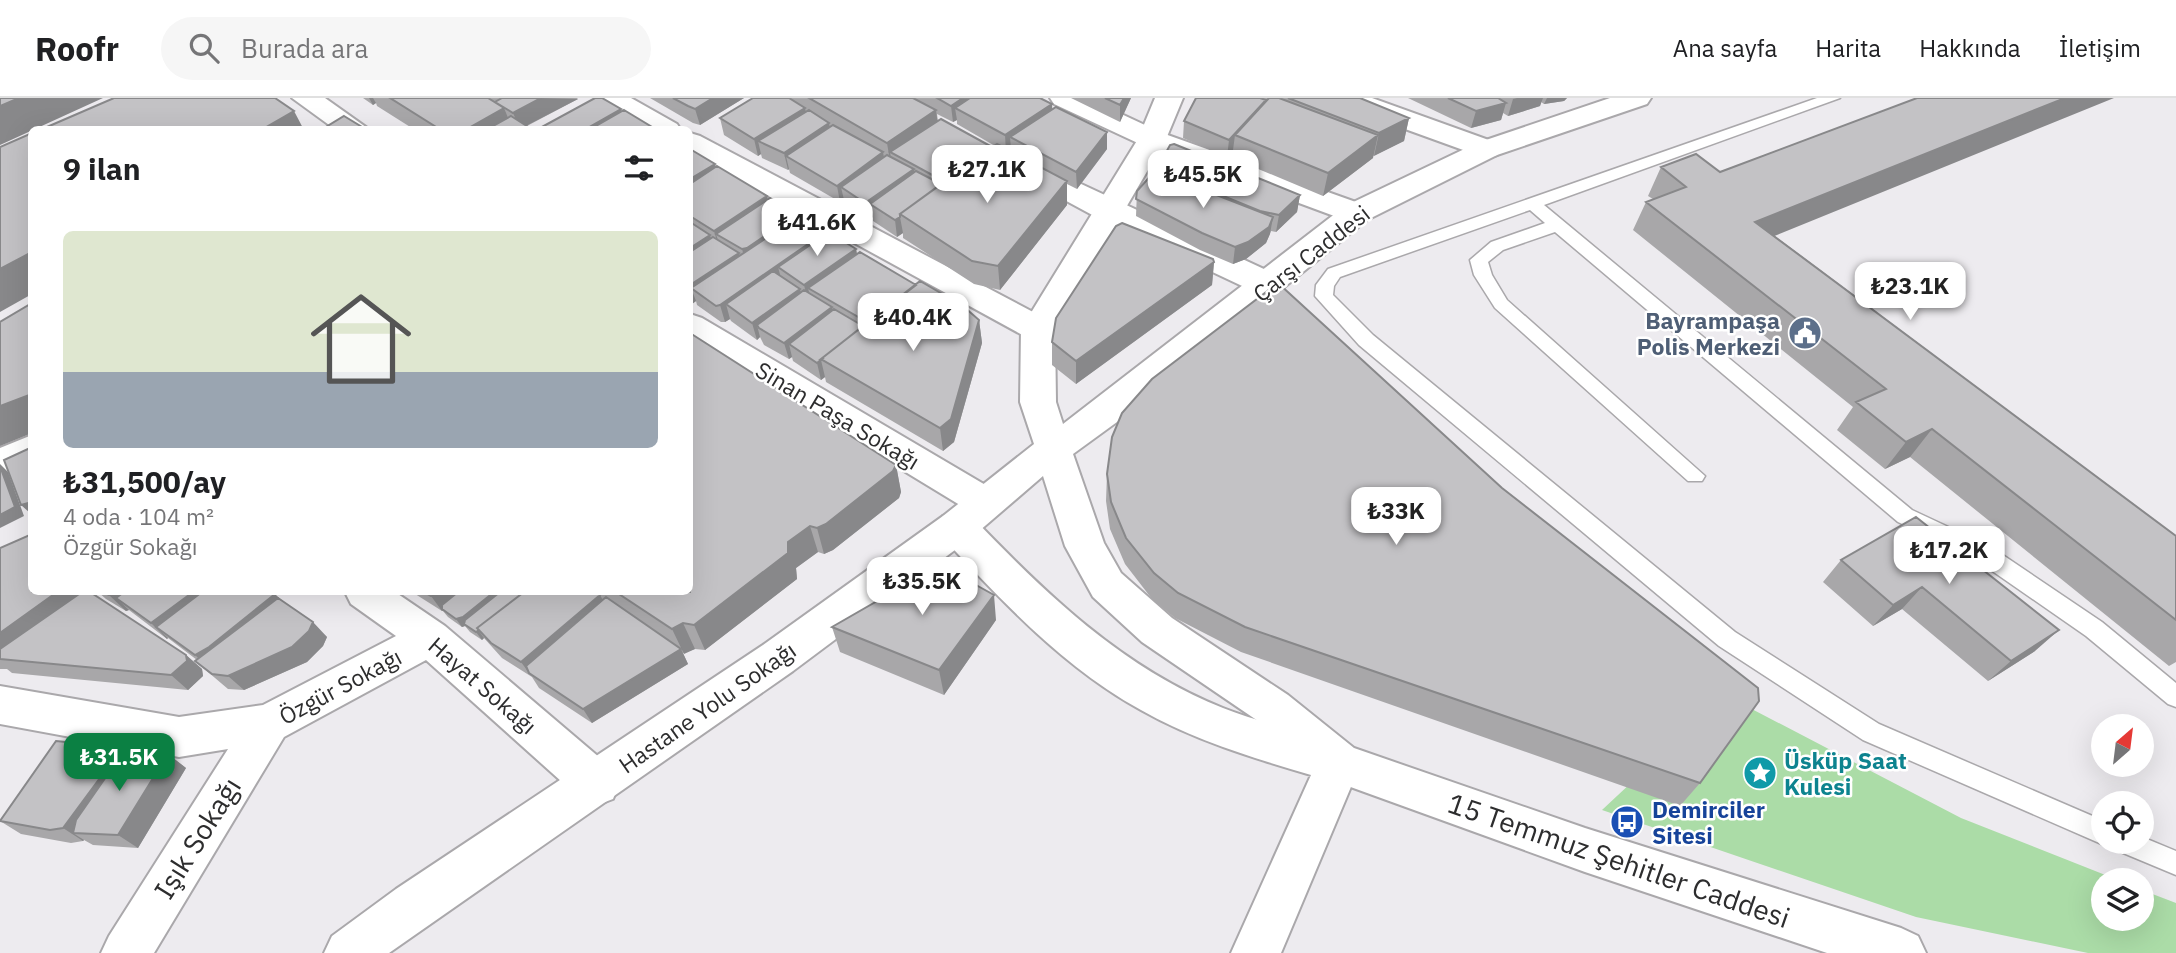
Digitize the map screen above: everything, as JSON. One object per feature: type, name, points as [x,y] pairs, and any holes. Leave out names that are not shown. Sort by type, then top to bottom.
[{"type":"street","points":[[306,98],[350,126]]},
{"type":"street","points":[[611,98],[660,126]]},
{"type":"street","points":[[1064,98],[1152,139],[1356,213]]},
{"type":"street","points":[[1169,98],[1152,139],[1038,329],[1038,402],[1085,546],[1107,585],[1157,630],[1273,708],[1339,763],[1256,953]]},
{"type":"street","points":[[1346,98],[1487,149]]},
{"type":"street","name":"Çarşı Caddesi","points":[[1054,446],[1115,405],[1269,285],[1356,213],[1487,149],[1637,98]]},
{"type":"street","points":[[693,137],[725,124]]},
{"type":"street","points":[[693,144],[1038,329]]},
{"type":"street","points":[[1002,154],[1107,211],[1269,285]]},
{"type":"street","name":"Sinan Paşa Sokağı","points":[[693,328],[972,515],[1022,595],[1073,639],[1144,690],[1187,713],[1251,737],[1339,763]]},
{"type":"street","name":"Hastane Yolu Sokağı","points":[[349,953],[413,906],[597,784],[778,658],[972,515],[1054,446]]},
{"type":"street","points":[[0,464],[28,451]]},
{"type":"street","name":"Hayat Sokağı","points":[[369,595],[430,638],[597,784]]},
{"type":"street","name":"Özgür Sokağı","points":[[0,705],[179,737],[269,723],[430,638]]},
{"type":"street","name":"Işık Sokağı","points":[[126,953],[269,723]]},
{"type":"street","name":"15 Temmuz Şehitler Caddesi","points":[[1339,763],[1573,846],[1901,953]]},
{"type":"lane","points":[[1832,98],[1534,205],[1334,273],[1325,285],[1324,296],[1366,340],[1537,485],[1727,639],[1871,732],[2091,826]]},
{"type":"lane","points":[[1534,205],[1905,516],[1983,553],[2094,629],[2176,697]]},
{"type":"lane","points":[[1558,225],[1497,246],[1479,260],[1483,275],[1502,304],[1695,476]]},
{"type":"lane","points":[[2154,854],[2176,863]]},
{"type":"green space","points":[[1725,695],[1961,818],[2091,869],[2091,931],[2154,931],[2154,895],[2176,903],[2176,953],[2088,953],[1916,917],[1602,810]]},
{"type":"building","points":[[0,98],[19,98],[0,106]]},
{"type":"building","points":[[114,98],[275,98],[294,111],[268,126],[49,126]]},
{"type":"building","points":[[390,98],[488,98],[504,108],[472,126],[435,126]]},
{"type":"building","points":[[502,98],[541,98],[513,113],[495,102]]},
{"type":"building","points":[[595,98],[602,98],[621,109],[591,126],[544,126]]},
{"type":"building","points":[[673,98],[713,98],[695,109]]},
{"type":"building","points":[[753,98],[789,98],[805,108],[754,139],[720,118]]},
{"type":"building","points":[[809,98],[913,98],[936,110],[887,143]]},
{"type":"building","points":[[937,98],[963,98],[951,106]]},
{"type":"building","points":[[970,98],[1040,98],[1052,104],[1005,135],[955,108]]},
{"type":"building","points":[[1105,98],[1124,98],[1120,105]]},
{"type":"building","points":[[1196,98],[1266,100],[1229,140],[1184,121]]},
{"type":"building","points":[[1269,98],[1279,98],[1378,135],[1328,173],[1235,135]]},
{"type":"building","points":[[1288,98],[1360,98],[1409,118],[1379,133]]},
{"type":"building","points":[[1448,98],[1498,98],[1506,103],[1476,111]]},
{"type":"building","points":[[1917,98],[2065,98],[1755,222],[2176,536],[2176,620],[1932,429],[1906,442],[1856,402],[1886,389],[1646,202],[1686,187],[1661,167],[1696,154],[1720,172]]},
{"type":"building","points":[[1056,107],[1107,132],[1076,172],[1010,137]]},
{"type":"building","points":[[624,110],[650,126],[596,126]]},
{"type":"building","points":[[809,110],[829,123],[784,153],[758,141]]},
{"type":"building","points":[[344,116],[360,126],[328,126]]},
{"type":"building","points":[[511,116],[527,126],[493,126]]},
{"type":"building","points":[[941,119],[992,147],[945,182],[890,152]]},
{"type":"building","points":[[833,125],[883,152],[837,186],[786,156]]},
{"type":"building","points":[[28,135],[28,254],[0,269],[0,147]]},
{"type":"building","points":[[997,144],[1067,181],[998,266],[972,261],[900,214]]},
{"type":"building","points":[[1174,144],[1300,195],[1279,215],[1260,211],[1157,169],[1170,145]]},
{"type":"building","points":[[693,151],[715,164],[693,177]]},
{"type":"building","points":[[887,155],[914,169],[865,203],[841,187]]},
{"type":"building","points":[[717,166],[767,196],[714,231],[693,218],[693,182]]},
{"type":"building","points":[[916,171],[941,184],[895,220],[870,204]]},
{"type":"building","points":[[1155,171],[1273,217],[1269,227],[1248,242],[1235,247],[1202,233],[1136,199],[1137,191]]},
{"type":"building","points":[[770,198],[797,214],[747,248],[742,249],[716,234]]},
{"type":"building","points":[[801,215],[823,228],[824,233],[720,305],[716,306],[693,289],[693,287]]},
{"type":"building","points":[[1122,223],[1213,259],[1214,262],[1076,361],[1052,342],[1056,318],[1116,226]]},
{"type":"building","points":[[693,224],[710,235],[693,246]]},
{"type":"building","points":[[829,232],[856,249],[804,285],[778,267]]},
{"type":"building","points":[[713,237],[739,253],[693,283],[693,250]]},
{"type":"building","points":[[860,252],[916,285],[867,322],[808,288]]},
{"type":"building","points":[[773,271],[800,289],[752,323],[726,304]]},
{"type":"building","points":[[920,281],[963,306],[979,320],[951,419],[940,428],[821,359]]},
{"type":"building","points":[[1278,283],[1502,488],[1758,688],[1759,701],[1700,783],[1245,627],[1178,593],[1154,573],[1126,538],[1111,502],[1107,474],[1112,437],[1122,413],[1152,379]]},
{"type":"building","points":[[804,290],[832,307],[784,343],[759,328],[757,325]]},
{"type":"building","points":[[28,305],[28,396],[0,406],[0,322]]},
{"type":"building","points":[[834,309],[863,326],[817,363],[789,344]]},
{"type":"building","points":[[693,335],[896,465],[893,471],[826,524],[817,528],[810,526],[788,542],[788,553],[694,625],[683,623],[672,629],[621,595],[693,595]]},
{"type":"building","points":[[28,449],[28,503],[21,505],[4,460]]},
{"type":"building","points":[[0,466],[15,507],[0,515]]},
{"type":"building","points":[[1916,517],[2059,630],[2011,661],[1922,587],[1893,605],[1841,560]]},
{"type":"building","points":[[28,536],[28,595],[53,595],[0,633],[0,548]]},
{"type":"building","points":[[940,565],[994,595],[939,670],[832,627]]},
{"type":"building","points":[[78,595],[95,595],[186,655],[187,661],[171,675],[0,659],[0,649]]},
{"type":"building","points":[[120,595],[189,595],[151,623],[116,598]]},
{"type":"building","points":[[198,595],[274,595],[209,647],[195,655],[156,627]]},
{"type":"building","points":[[454,595],[490,595],[463,617],[456,619],[442,609],[442,605]]},
{"type":"building","points":[[496,595],[520,595],[477,628],[479,630],[476,632],[464,624],[465,620]]},
{"type":"building","points":[[520,595],[600,595],[521,662],[491,643],[477,628]]},
{"type":"building","points":[[606,597],[681,649],[583,709],[529,673],[526,666]]},
{"type":"building","points":[[278,598],[313,622],[309,631],[292,647],[228,676],[212,674],[195,661]]},
{"type":"building","points":[[56,741],[115,747],[119,751],[63,828],[50,830],[0,821]]},
{"type":"building","points":[[133,749],[168,754],[118,835],[73,833],[76,820],[124,751]]},
{"type":"place","name":"Bayrampaşa Polis Merkezi","points":[[1805,333]]},
{"type":"place","name":"Üsküp Saat Kulesi","points":[[1760,773]]},
{"type":"place","name":"Demirciler Sitesi","points":[[1627,822]]}]
